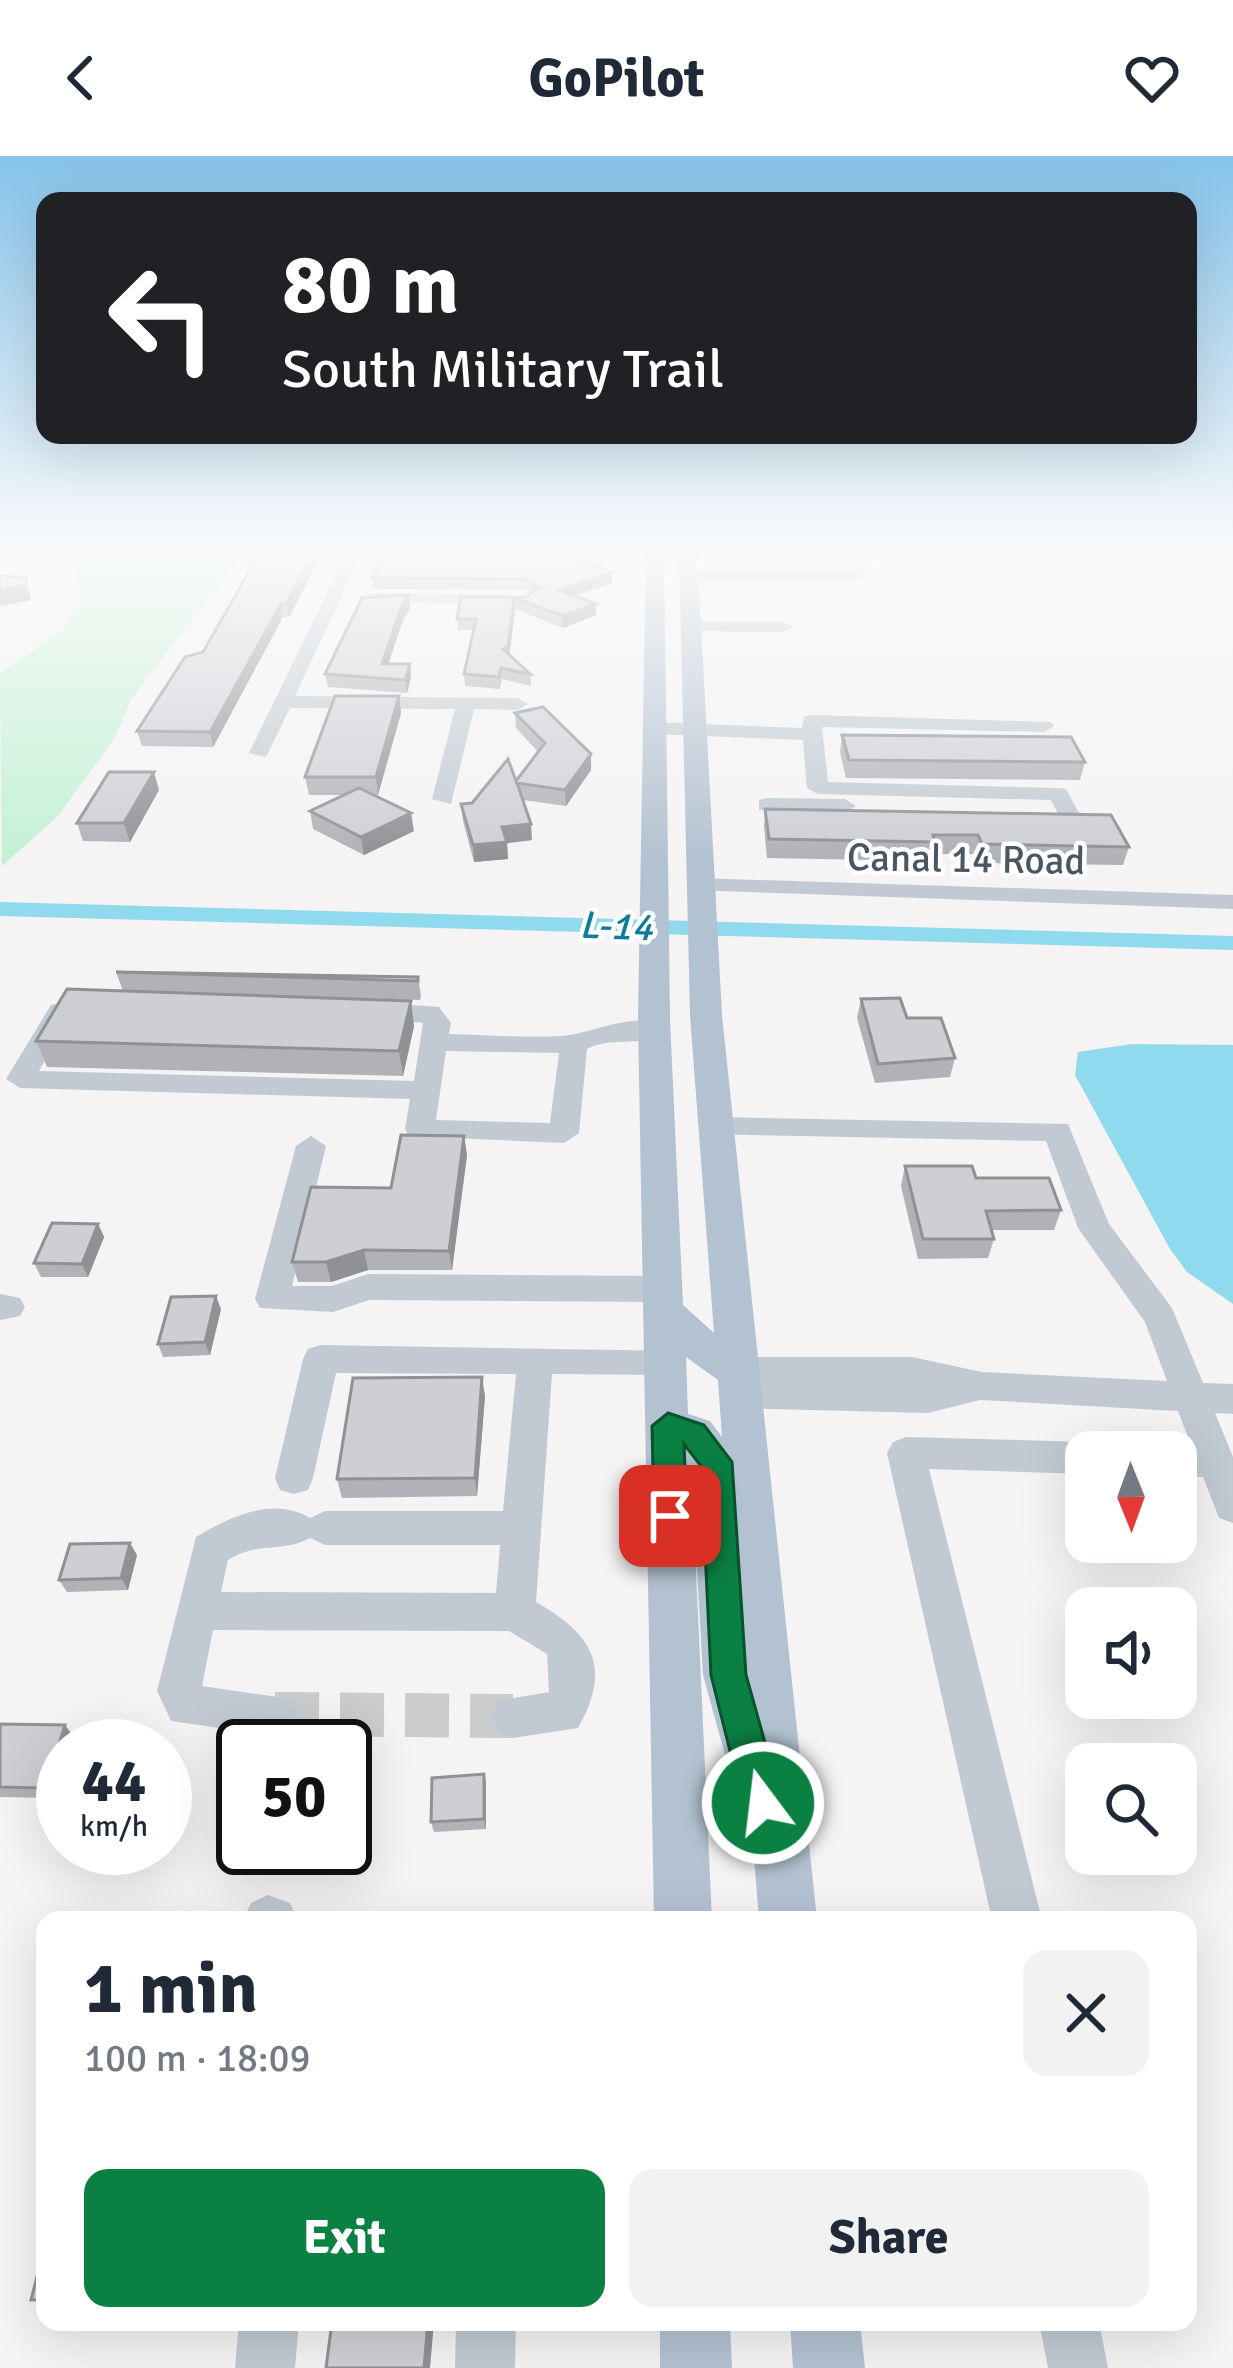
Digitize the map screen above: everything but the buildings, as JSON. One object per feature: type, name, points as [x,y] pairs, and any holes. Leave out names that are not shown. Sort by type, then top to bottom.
[{"type":"main road","points":[[655,653],[655,1025],[683,1911]]},
{"type":"main road","points":[[695,653],[698,895],[706,1015],[787,1904]]},
{"type":"main road","points":[[663,1300],[739,1385]]},
{"type":"main road","points":[[668,1426],[694,1434],[716,1462],[728,1675],[787,1904]]},
{"type":"main road","points":[[695,2331],[696,2368]]},
{"type":"main road","points":[[826,2331],[829,2368]]},
{"type":"street","points":[[259,753],[306,653]]},
{"type":"street","points":[[283,702],[518,704]]},
{"type":"street","points":[[443,799],[466,704]]},
{"type":"street","points":[[754,711],[851,725],[899,714],[983,715],[1044,726]]},
{"type":"street","points":[[899,714],[910,745]]},
{"type":"street","points":[[983,715],[996,746]]},
{"type":"street","points":[[654,728],[810,722]]},
{"type":"street","points":[[810,722],[820,797]]},
{"type":"street","points":[[924,791],[934,820]]},
{"type":"street","points":[[766,805],[924,791],[1058,794],[1074,824]]},
{"type":"street","points":[[1002,793],[1016,822]]},
{"type":"street","points":[[820,797],[865,806]]},
{"type":"street","name":"Canal 14 Road","points":[[698,895],[1233,902]]},
{"type":"street","points":[[88,1002],[65,1001],[20,1078],[426,1090]]},
{"type":"street","points":[[337,1009],[430,1013],[437,1023],[420,1129],[565,1133],[574,1045]]},
{"type":"street","points":[[437,1042],[574,1045],[655,1025]]},
{"type":"street","points":[[717,1127],[1057,1131],[1094,1228],[1160,1317],[1233,1506]]},
{"type":"street","points":[[311,1147],[272,1299],[333,1299],[368,1287],[663,1300]]},
{"type":"street","points":[[294,1478],[321,1359],[666,1360]]},
{"type":"street","points":[[514,1612],[535,1360]]},
{"type":"street","points":[[739,1385],[928,1398],[982,1386],[1233,1399]]},
{"type":"street","points":[[1015,1911],[906,1453],[1065,1457]]},
{"type":"street","points":[[1197,1461],[1216,1462]]},
{"type":"street","points":[[275,1714],[221,1712],[181,1700],[210,1550],[227,1535],[245,1528],[522,1528]]},
{"type":"street","points":[[197,1610],[514,1612],[562,1640],[573,1678],[572,1699],[562,1713],[513,1716]]},
{"type":"street","points":[[265,2368],[268,2331]]},
{"type":"street","points":[[485,2368],[486,2331]]},
{"type":"street","points":[[1072,2331],[1078,2368]]},
{"type":"green space","points":[[29,653],[166,653],[132,698],[114,739],[58,816],[2,866],[0,673]]},
{"type":"water","points":[[1132,1044],[1233,1045],[1233,1304],[1187,1272],[1170,1249],[1075,1075],[1078,1052]]},
{"type":"waterway","name":"L-14","points":[[0,909],[1233,943]]},
{"type":"tunnel","points":[[275,1714],[513,1716]]},
{"type":"route","points":[[670,1516],[668,1426],[694,1434],[716,1462],[728,1675],[763,1803]]}]
